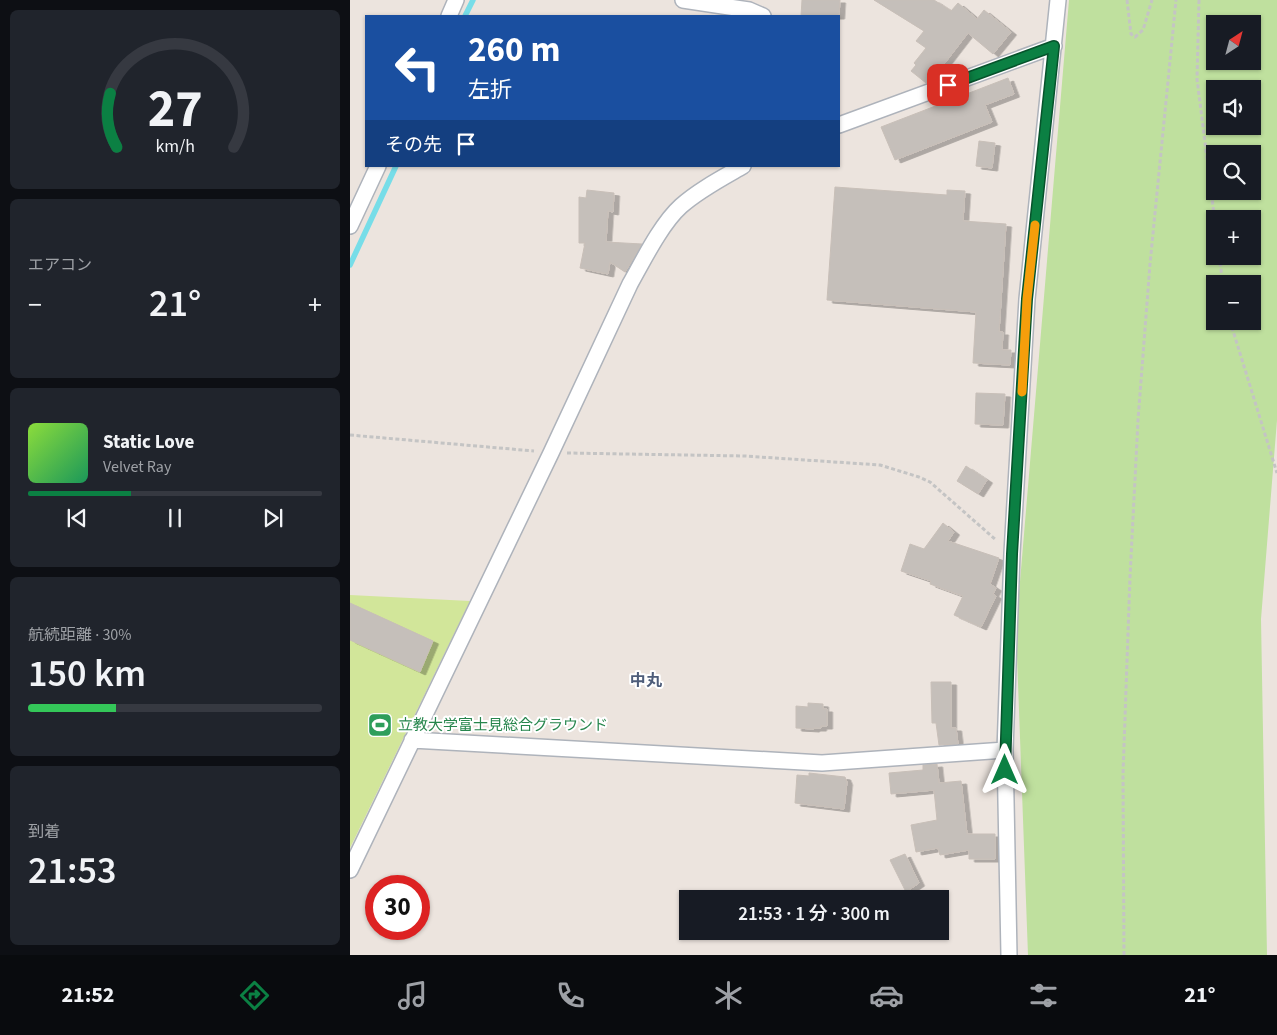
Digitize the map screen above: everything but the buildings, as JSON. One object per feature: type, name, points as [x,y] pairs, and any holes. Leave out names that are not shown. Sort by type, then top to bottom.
[{"type":"street","points":[[449,15],[456,0]]},
{"type":"street","points":[[683,0],[749,10],[761,15]]},
{"type":"street","points":[[1009,955],[1005,750],[1012,554],[1027,299],[1058,0]]},
{"type":"street","points":[[840,122],[1054,46]]},
{"type":"street","points":[[350,226],[378,167]]},
{"type":"street","points":[[350,870],[630,284],[666,224],[680,207],[696,194],[741,167]]},
{"type":"street","points":[[412,740],[822,763],[1005,750]]},
{"type":"path","points":[[1127,0],[1131,34],[1135,37],[1143,30],[1152,0]]},
{"type":"path","points":[[1124,955],[1123,774],[1130,577],[1138,430],[1150,264],[1176,0]]},
{"type":"path","points":[[1199,0],[1197,78],[1214,210]]},
{"type":"path","points":[[1233,330],[1277,473]]},
{"type":"path","points":[[350,435],[550,453],[745,456],[880,465],[920,477],[930,482],[1012,554]]},
{"type":"green space","points":[[1069,0],[1277,0],[1277,420],[1261,619],[1267,955],[1028,955],[1016,629]]},
{"type":"green space","name":"立教大学富士見総合グラウンド","points":[[350,595],[470,601],[350,848]]},
{"type":"waterway","points":[[466,15],[473,0]]},
{"type":"waterway","points":[[350,265],[396,167]]},
{"type":"slow traffic","points":[[1022,392],[1027,299],[1035,225]]},
{"type":"place","name":"立教大学富士見総合グラウンド","points":[[380,725]]},
{"type":"district","name":"中丸","points":[[646,681]]},
{"type":"route","points":[[948,85],[1054,46],[1027,299],[1012,554],[1005,770]]}]
